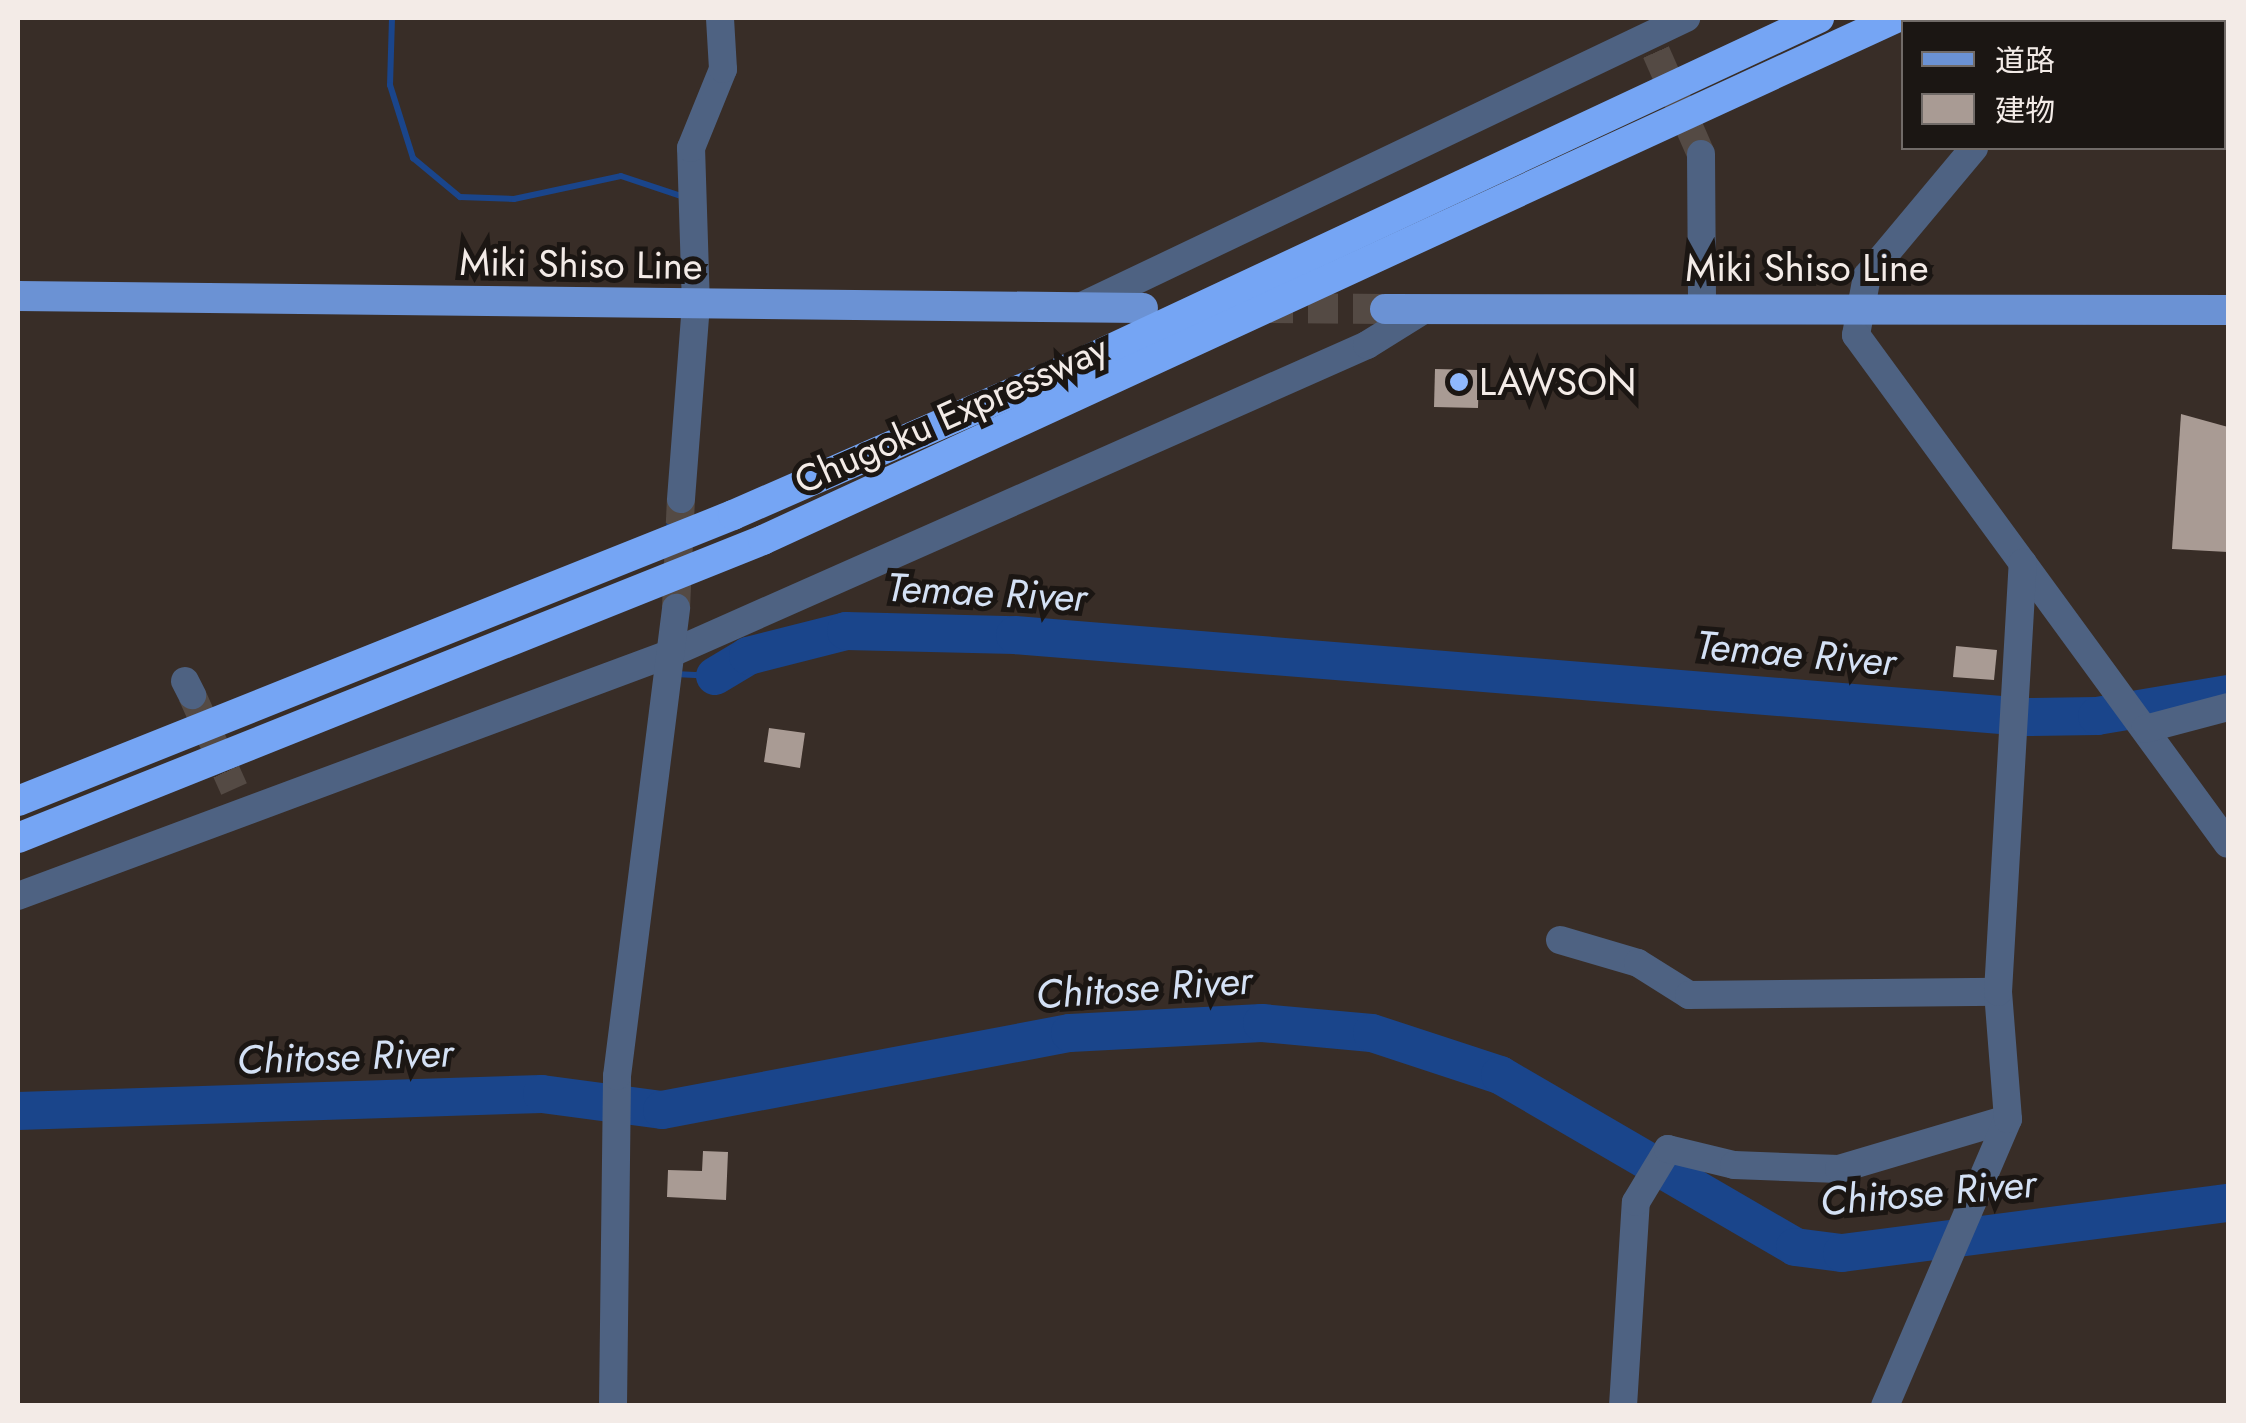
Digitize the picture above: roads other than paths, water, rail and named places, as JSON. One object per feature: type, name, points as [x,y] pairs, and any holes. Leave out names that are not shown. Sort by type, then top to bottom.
[{"type":"highway","name":"Chugoku Expressway","points":[[18,801],[363,668],[964,414],[1819,18]]},
{"type":"highway","name":"Chugoku Expressway","points":[[18,838],[764,540],[1896,18]]},
{"type":"main road","name":"Miki Shiso Line","points":[[18,296],[1143,308]]},
{"type":"main road","name":"Miki Shiso Line","points":[[1385,309],[2228,310]]},
{"type":"street","points":[[682,499],[696,306],[692,148],[723,69],[720,18]]},
{"type":"street","points":[[1078,308],[1653,43],[1686,18]]},
{"type":"street","points":[[1972,150],[1867,276],[1856,335],[2228,844]]},
{"type":"street","points":[[1701,154],[1702,307]]},
{"type":"street","points":[[18,896],[240,801],[674,652],[1368,345],[1425,309]]},
{"type":"street","points":[[1886,1406],[1970,1224],[2008,1118],[1998,992],[2023,562]]},
{"type":"street","points":[[614,1406],[617,1086],[674,652],[676,608]]},
{"type":"street","points":[[2137,718],[2228,708]]},
{"type":"street","points":[[1560,940],[1624,956],[1689,996],[1998,992]]},
{"type":"street","points":[[1622,1406],[1636,1202],[1668,1149],[1734,1165],[1839,1169],[2008,1118]]},
{"type":"waterway","name":"Temae River","points":[[392,18],[390,85],[413,158],[460,197],[514,199],[621,176],[684,197]]},
{"type":"waterway","name":"Temae River","points":[[669,531],[671,504]]},
{"type":"waterway","name":"Temae River","points":[[715,676],[748,656],[846,631],[1015,635],[2026,717],[2097,716],[2228,694]]},
{"type":"waterway","name":"Temae River","points":[[675,674],[715,676]]},
{"type":"waterway","name":"Chitose River","points":[[18,1111],[542,1094],[662,1110],[1070,1033],[1262,1023],[1372,1033],[1500,1075],[1795,1247],[1842,1253],[2228,1203]]},
{"type":"tunnel","points":[[1656,52],[1701,154]]},
{"type":"tunnel","points":[[1263,308],[1385,309]]},
{"type":"tunnel","points":[[676,608],[681,499]]},
{"type":"tunnel","points":[[192,695],[234,789]]},
{"type":"place","name":"LAWSON","points":[[1459,382]]}]
